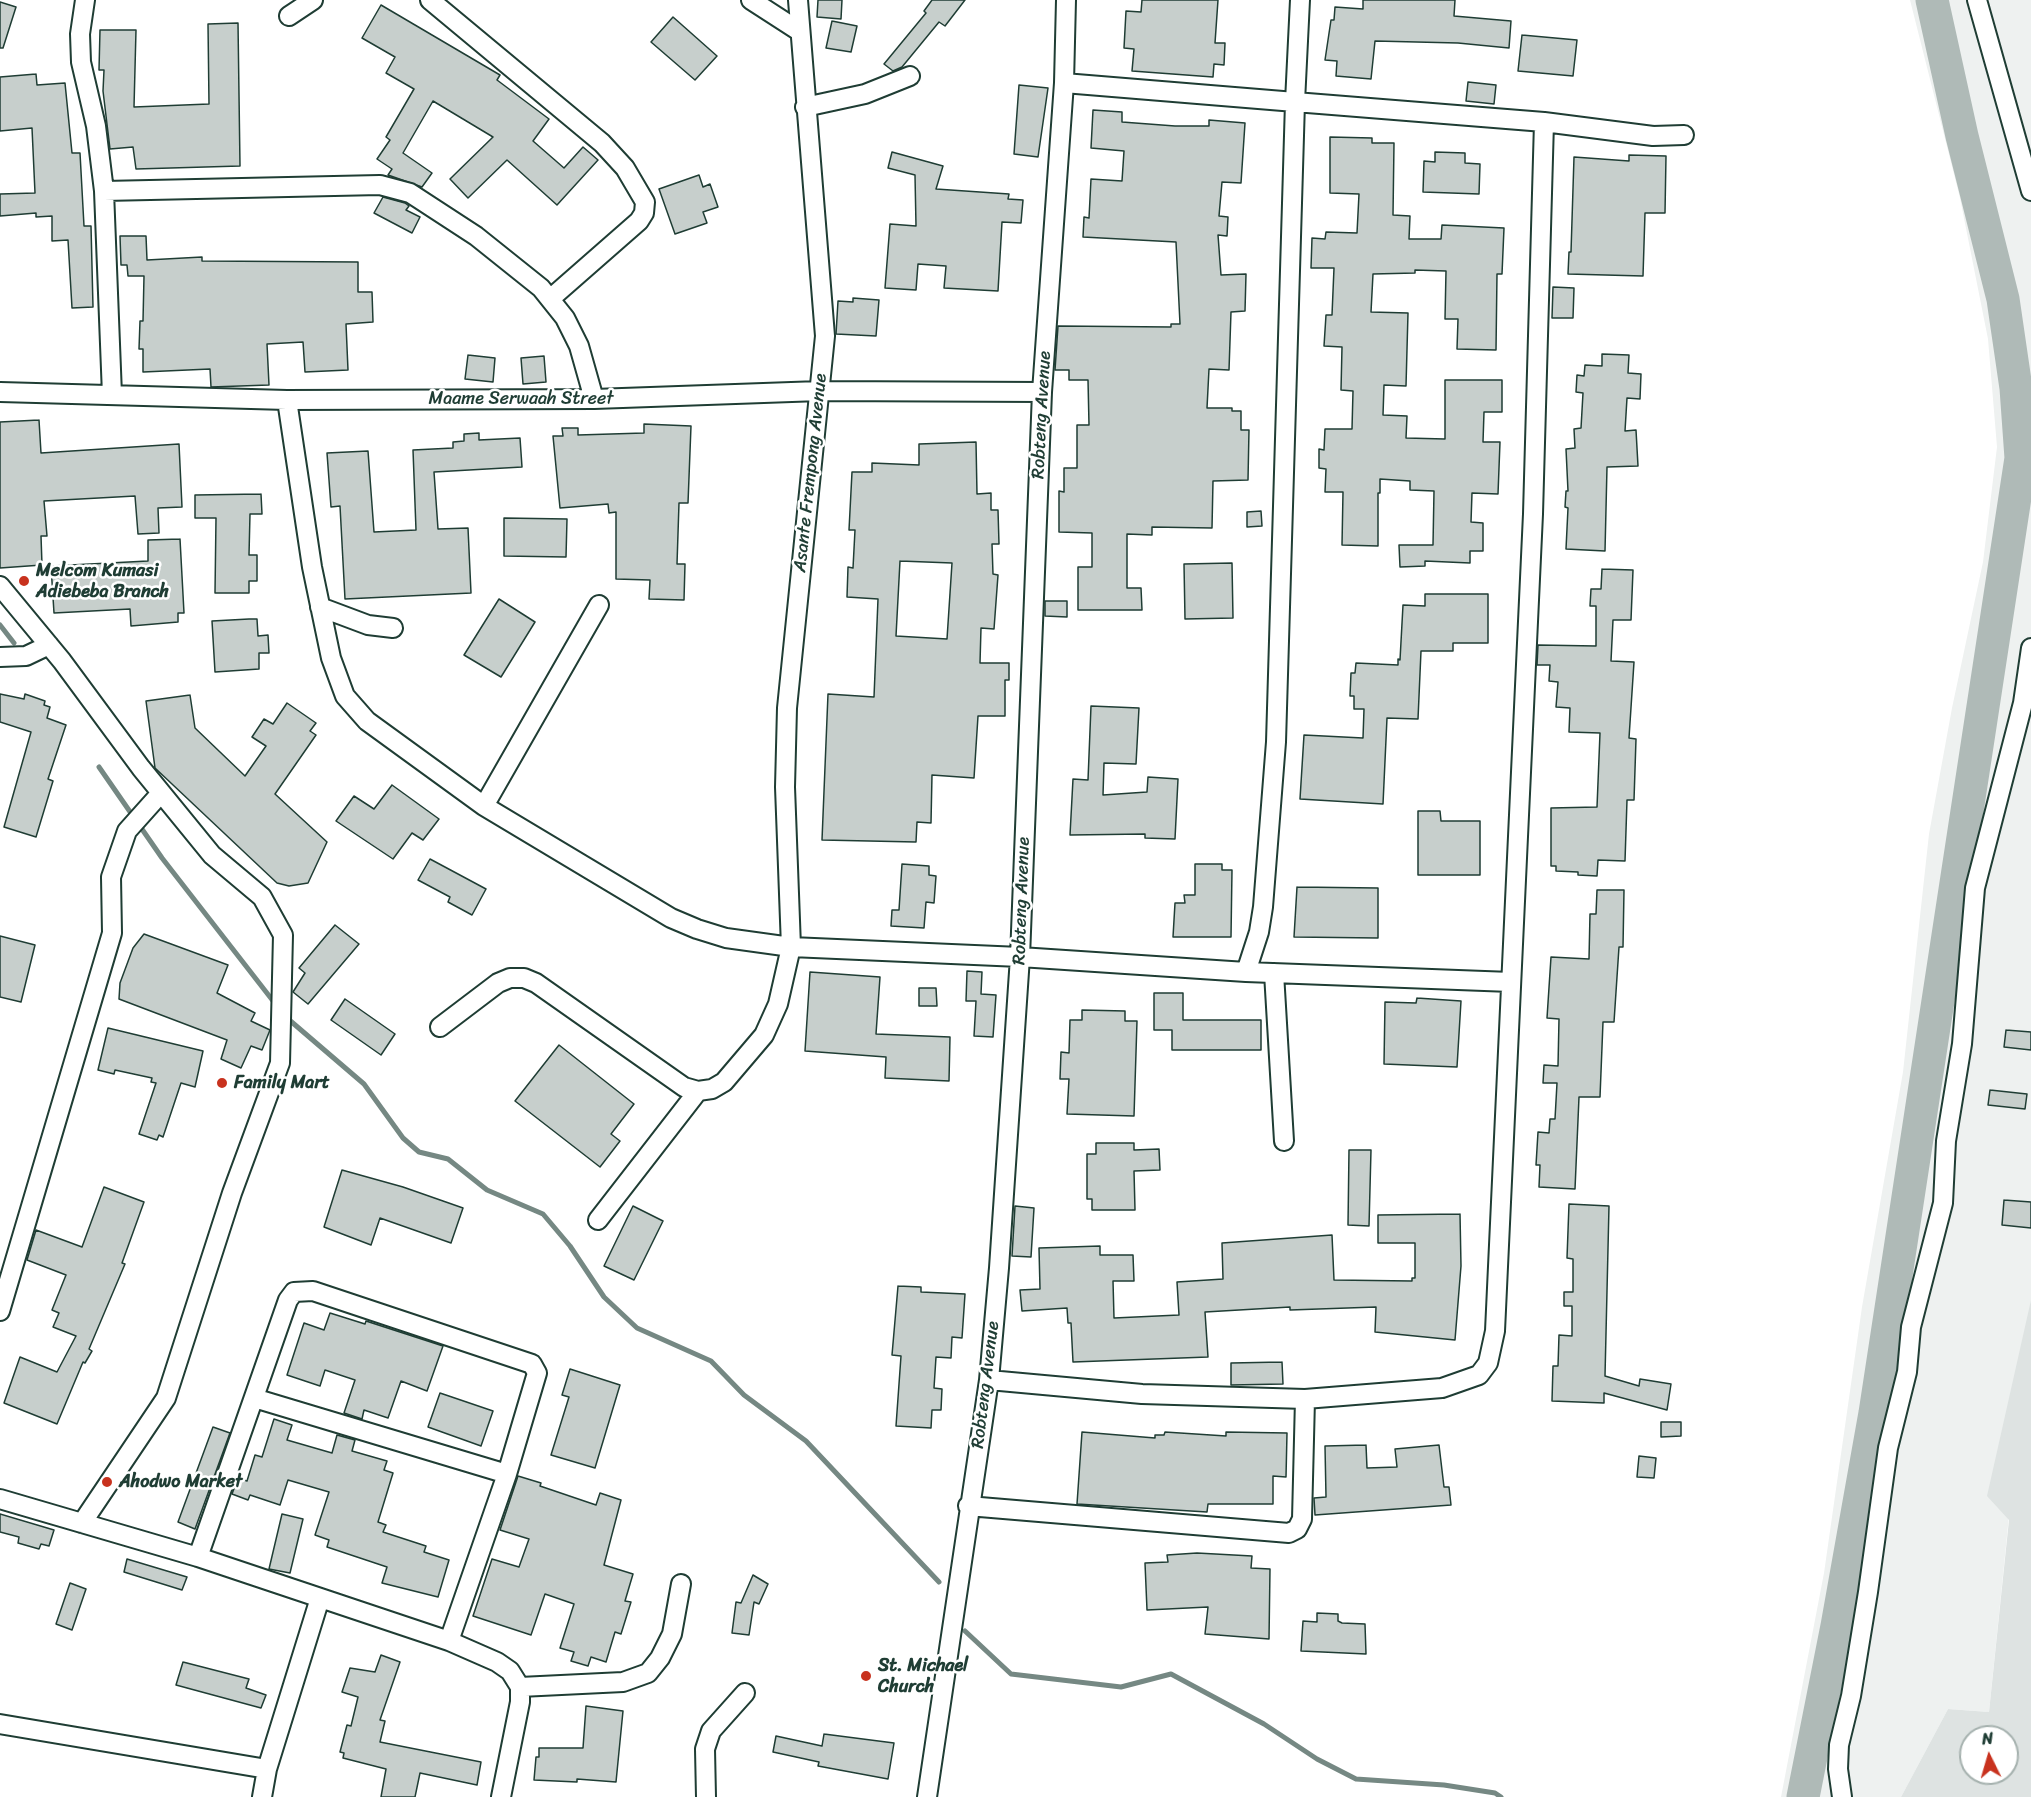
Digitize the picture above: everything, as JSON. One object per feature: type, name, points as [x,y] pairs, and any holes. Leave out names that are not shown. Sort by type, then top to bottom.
[{"type":"street","points":[[85,0],[80,34],[81,62],[96,126],[104,191],[112,396]]},
{"type":"street","points":[[289,16],[313,0]]},
{"type":"street","points":[[430,0],[602,143],[624,168],[645,202],[644,213],[639,221],[550,299]]},
{"type":"street","points":[[752,0],[799,31]]},
{"type":"street","name":"Asante Frempong Avenue","points":[[698,1091],[712,1089],[724,1082],[764,1035],[778,1004],[790,947],[785,786],[787,708],[820,391],[825,321],[805,107],[798,0]]},
{"type":"street","name":"Robteng Avenue","points":[[927,1797],[968,1506],[989,1380],[999,1268],[1020,957],[1042,392],[1064,83],[1066,0]]},
{"type":"street","points":[[1246,972],[1259,932],[1263,907],[1276,742],[1300,0]]},
{"type":"street","points":[[1977,0],[2031,191]]},
{"type":"street","points":[[805,107],[865,94],[909,76]]},
{"type":"street","points":[[1064,83],[1544,122],[1653,136],[1684,135]]},
{"type":"street","points":[[989,1380],[1142,1394],[1305,1399],[1442,1389],[1479,1375],[1488,1363],[1495,1332],[1533,514],[1544,122]]},
{"type":"street","points":[[104,191],[360,185],[394,188],[410,193],[512,262],[550,299],[566,318],[579,346],[594,399]]},
{"type":"street","name":"Maame Serwaah Street","points":[[0,392],[287,400],[594,399],[820,391],[1042,392]]},
{"type":"street","points":[[287,400],[320,607],[334,668],[345,696],[356,709],[484,806],[671,918],[726,938],[790,947],[1020,957],[1246,972],[1510,981]]},
{"type":"street","points":[[0,586],[49,645],[161,793],[212,855],[262,897],[283,934],[280,1063],[232,1193],[166,1398],[82,1523]]},
{"type":"street","points":[[484,806],[599,605]]},
{"type":"street","points":[[320,607],[363,623],[393,628]]},
{"type":"street","points":[[0,657],[26,657],[49,645]]},
{"type":"street","points":[[1842,1797],[1838,1768],[1839,1745],[1860,1638],[1887,1448],[1908,1372],[1911,1327],[1943,1203],[1946,1141],[1962,1044],[1975,888],[2023,703],[2031,648]]},
{"type":"street","points":[[0,1311],[112,933],[111,878],[127,831],[161,793]]},
{"type":"street","points":[[1274,973],[1284,1141]]},
{"type":"street","points":[[440,1027],[498,983],[510,978],[524,978],[536,983],[684,1087],[698,1091],[598,1220]]},
{"type":"street","points":[[198,1557],[288,1299],[300,1290],[314,1291],[532,1364],[537,1373],[507,1474],[449,1641]]},
{"type":"street","points":[[254,1398],[507,1474]]},
{"type":"street","points":[[968,1506],[1289,1533],[1297,1529],[1302,1519],[1305,1399]]},
{"type":"street","points":[[0,1499],[198,1557],[449,1641],[497,1662],[510,1671],[520,1687],[520,1702],[501,1797]]},
{"type":"street","points":[[520,1687],[623,1682],[648,1673],[660,1658],[672,1634],[681,1584]]},
{"type":"street","points":[[262,1797],[267,1769],[321,1599]]},
{"type":"street","points":[[706,1797],[705,1749],[711,1731],[745,1693]]},
{"type":"street","points":[[0,1724],[267,1769]]},
{"type":"shaded area","points":[[1910,0],[2031,0],[2031,1300],[1989,1712],[1948,1709],[1901,1797],[1781,1797],[1824,1573],[1862,1307],[1903,1072],[1929,834],[1952,708],[1983,562],[1997,447],[1988,339],[1960,198]]},
{"type":"shaded area","points":[[2031,1300],[2031,1797],[1901,1797],[1948,1709],[1989,1712],[2009,1520],[1987,1496]]},
{"type":"building","points":[[818,0],[842,0],[841,19],[817,17]]},
{"type":"building","points":[[932,0],[965,0],[945,26],[939,22],[902,67],[893,71],[884,64],[926,13],[924,11]]},
{"type":"building","points":[[1142,0],[1218,0],[1215,43],[1225,43],[1224,65],[1214,64],[1213,77],[1132,71],[1134,49],[1124,48],[1126,11],[1141,12]]},
{"type":"building","points":[[1363,0],[1455,0],[1454,16],[1511,21],[1509,48],[1458,43],[1375,41],[1371,79],[1336,76],[1337,61],[1325,60],[1335,7],[1363,9]]},
{"type":"building","points":[[0,2],[16,7],[3,48],[0,48]]},
{"type":"building","points":[[381,5],[500,75],[497,80],[549,119],[533,141],[564,168],[583,147],[598,160],[557,205],[507,160],[468,198],[450,179],[493,137],[433,101],[403,153],[432,173],[422,187],[388,175],[392,169],[377,159],[390,140],[386,137],[414,89],[386,73],[395,57],[362,38]]},
{"type":"building","points":[[673,17],[717,56],[695,80],[651,42]]},
{"type":"building","points":[[832,21],[857,26],[851,52],[826,48]]},
{"type":"building","points":[[238,23],[240,166],[136,169],[133,147],[110,149],[103,91],[104,70],[99,70],[100,30],[136,30],[134,107],[209,104],[208,24]]},
{"type":"building","points":[[1522,35],[1577,40],[1573,76],[1518,71]]},
{"type":"building","points":[[36,74],[37,85],[65,83],[72,153],[80,153],[84,226],[91,226],[93,307],[72,308],[68,240],[52,241],[52,216],[36,217],[36,213],[0,216],[0,194],[35,193],[32,128],[0,131],[0,77]]},
{"type":"building","points":[[1468,82],[1496,85],[1494,104],[1466,101]]},
{"type":"building","points":[[1019,85],[1048,88],[1038,157],[1014,154]]},
{"type":"building","points":[[1093,110],[1122,112],[1122,122],[1175,126],[1209,126],[1209,120],[1245,123],[1241,183],[1222,182],[1219,216],[1228,217],[1227,236],[1218,235],[1221,275],[1246,274],[1245,311],[1231,312],[1229,370],[1209,369],[1207,408],[1232,408],[1232,411],[1241,411],[1241,430],[1249,430],[1248,480],[1213,481],[1212,528],[1152,527],[1152,535],[1127,534],[1127,588],[1141,588],[1142,610],[1078,610],[1078,567],[1092,567],[1092,533],[1059,532],[1059,491],[1064,492],[1064,468],[1077,468],[1077,425],[1089,425],[1088,380],[1069,380],[1069,370],[1055,370],[1058,326],[1171,327],[1171,324],[1180,324],[1176,242],[1083,237],[1084,217],[1089,218],[1091,179],[1122,181],[1124,151],[1091,148]]},
{"type":"building","points":[[1330,137],[1372,138],[1372,143],[1394,143],[1393,215],[1410,216],[1409,239],[1441,239],[1442,225],[1504,228],[1502,274],[1497,274],[1496,350],[1457,349],[1458,319],[1445,319],[1446,271],[1415,270],[1415,273],[1373,274],[1371,312],[1408,313],[1406,386],[1384,385],[1383,415],[1407,416],[1406,438],[1445,439],[1445,380],[1502,380],[1502,412],[1484,412],[1483,442],[1500,442],[1498,494],[1472,493],[1471,522],[1483,523],[1483,551],[1470,551],[1470,563],[1425,561],[1425,566],[1400,567],[1399,545],[1433,545],[1434,491],[1410,490],[1410,481],[1380,479],[1378,546],[1342,545],[1343,492],[1325,492],[1326,469],[1319,468],[1319,449],[1324,450],[1325,429],[1352,429],[1353,391],[1341,390],[1342,347],[1324,346],[1326,315],[1332,315],[1334,268],[1311,268],[1312,238],[1325,239],[1326,232],[1357,233],[1359,194],[1330,193]]},
{"type":"building","points":[[892,152],[943,166],[936,189],[1009,194],[1008,199],[1023,200],[1021,223],[1002,222],[998,291],[944,288],[946,266],[918,264],[916,290],[885,288],[890,224],[916,226],[915,175],[888,168]]},
{"type":"building","points":[[1435,152],[1465,153],[1465,163],[1480,164],[1479,194],[1423,192],[1424,161],[1435,162]]},
{"type":"building","points":[[1629,155],[1666,156],[1665,213],[1645,213],[1643,276],[1568,274],[1569,252],[1571,252],[1574,157],[1629,161]]},
{"type":"building","points":[[699,175],[703,187],[710,184],[718,207],[703,212],[707,223],[675,234],[659,189]]},
{"type":"building","points":[[383,197],[405,203],[409,206],[406,210],[420,217],[412,233],[374,213]]},
{"type":"building","points":[[120,236],[146,236],[147,260],[202,257],[202,261],[358,262],[358,292],[372,292],[373,322],[346,324],[348,370],[305,372],[303,342],[267,344],[269,385],[211,387],[210,369],[143,372],[143,349],[139,349],[140,321],[143,321],[144,276],[128,276],[127,265],[121,265]]},
{"type":"building","points":[[1553,287],[1574,288],[1573,318],[1552,318]]},
{"type":"building","points":[[853,298],[879,300],[876,336],[836,334],[838,301],[853,302]]},
{"type":"building","points":[[1602,354],[1629,355],[1628,373],[1641,374],[1640,399],[1627,398],[1625,431],[1636,430],[1638,466],[1607,467],[1605,551],[1566,549],[1568,508],[1565,507],[1566,491],[1568,491],[1566,449],[1575,448],[1574,429],[1581,428],[1583,393],[1576,392],[1577,375],[1584,376],[1585,365],[1602,366]]},
{"type":"building","points":[[468,355],[495,358],[493,382],[465,379]]},
{"type":"building","points":[[544,356],[546,382],[523,384],[521,358]]},
{"type":"building","points":[[39,420],[41,453],[179,444],[182,507],[158,508],[159,533],[138,534],[135,496],[44,501],[47,536],[41,536],[42,565],[0,568],[0,422]]},
{"type":"building","points":[[644,424],[691,426],[688,503],[679,503],[677,564],[685,564],[684,600],[649,599],[650,580],[616,579],[616,512],[609,513],[608,504],[560,508],[553,436],[563,436],[562,428],[578,428],[578,435],[644,433]]},
{"type":"building","points":[[479,433],[479,440],[520,438],[522,467],[434,472],[438,529],[468,528],[471,593],[345,599],[340,506],[331,507],[327,453],[368,451],[374,532],[416,530],[413,450],[453,448],[453,442],[464,441],[464,434]]},
{"type":"building","points":[[976,442],[977,494],[991,493],[991,510],[998,510],[999,544],[992,544],[993,574],[998,575],[994,629],[981,628],[980,663],[1009,663],[1009,680],[1005,680],[1005,716],[978,716],[974,778],[932,775],[931,823],[917,822],[916,842],[822,840],[828,694],[874,697],[878,599],[847,597],[848,567],[853,568],[855,530],[849,530],[852,472],[872,472],[872,463],[919,465],[919,444]],"holes":[[[900,561],[952,563],[947,639],[896,636]]]},
{"type":"building","points":[[261,494],[262,514],[250,514],[249,555],[257,555],[257,581],[249,581],[249,593],[215,593],[216,518],[195,518],[195,495]]},
{"type":"building","points":[[1261,511],[1262,526],[1247,527],[1247,512]]},
{"type":"building","points":[[504,518],[567,519],[566,557],[504,556]]},
{"type":"building","points":[[180,539],[184,613],[178,613],[178,622],[131,626],[130,609],[54,613],[51,566],[148,561],[148,540]]},
{"type":"building","points":[[1232,563],[1233,618],[1185,619],[1184,564]]},
{"type":"building","points":[[1602,569],[1633,570],[1631,620],[1613,620],[1611,661],[1634,662],[1629,738],[1636,739],[1634,800],[1627,800],[1625,861],[1598,860],[1597,876],[1556,871],[1556,866],[1551,866],[1551,808],[1597,807],[1600,733],[1569,732],[1570,708],[1556,707],[1558,682],[1549,681],[1550,665],[1537,665],[1538,645],[1596,646],[1596,606],[1590,606],[1591,589],[1601,589]]},
{"type":"building","points":[[1425,594],[1488,594],[1488,643],[1453,643],[1453,651],[1421,651],[1418,719],[1387,718],[1383,804],[1300,799],[1304,735],[1363,738],[1364,709],[1354,709],[1354,696],[1350,696],[1351,673],[1355,673],[1356,663],[1398,665],[1403,605],[1425,606]]},
{"type":"building","points":[[499,599],[535,622],[501,677],[464,655]]},
{"type":"building","points":[[1045,601],[1067,601],[1067,617],[1045,616]]},
{"type":"building","points":[[257,619],[258,636],[268,635],[269,653],[259,653],[259,669],[215,672],[212,621]]},
{"type":"building","points":[[0,694],[24,699],[25,694],[45,701],[44,705],[50,707],[47,718],[66,725],[48,779],[53,781],[36,837],[4,827],[31,732],[0,722]]},
{"type":"building","points":[[190,695],[195,728],[245,776],[266,746],[252,737],[264,719],[273,724],[287,703],[316,723],[310,731],[316,735],[275,794],[327,842],[308,883],[289,886],[277,883],[155,768],[146,701]]},
{"type":"building","points":[[1091,706],[1139,708],[1136,764],[1104,763],[1103,795],[1147,792],[1148,777],[1178,779],[1175,839],[1145,838],[1145,834],[1070,835],[1073,779],[1088,780]]},
{"type":"building","points":[[392,785],[439,819],[423,840],[412,833],[393,859],[336,821],[354,796],[374,809]]},
{"type":"building","points":[[1418,811],[1440,811],[1441,821],[1480,821],[1480,875],[1418,875]]},
{"type":"building","points":[[430,859],[486,889],[472,915],[448,902],[450,897],[418,880]]},
{"type":"building","points":[[902,864],[929,866],[929,875],[936,876],[934,903],[926,902],[924,928],[891,926],[892,910],[899,910]]},
{"type":"building","points":[[1195,864],[1222,864],[1222,870],[1232,870],[1231,937],[1173,937],[1175,903],[1185,903],[1184,895],[1195,895]]},
{"type":"building","points":[[1297,887],[1378,888],[1378,938],[1294,937]]},
{"type":"building","points":[[1597,890],[1624,890],[1623,947],[1619,947],[1614,1022],[1603,1022],[1600,1097],[1579,1097],[1575,1189],[1539,1187],[1540,1165],[1536,1165],[1538,1132],[1549,1133],[1550,1119],[1555,1119],[1557,1083],[1543,1083],[1544,1065],[1558,1066],[1559,1019],[1547,1018],[1551,957],[1589,959],[1590,914],[1596,914]]},
{"type":"building","points":[[335,925],[359,944],[308,1004],[293,992],[305,973],[299,968]]},
{"type":"building","points":[[144,934],[228,965],[217,993],[255,1013],[251,1021],[270,1030],[262,1050],[251,1046],[241,1068],[221,1059],[227,1040],[119,999],[120,983],[133,948]]},
{"type":"building","points":[[0,936],[35,945],[21,1002],[0,997]]},
{"type":"building","points":[[967,971],[982,972],[981,994],[996,995],[993,1037],[974,1036],[976,1001],[966,1001]]},
{"type":"building","points":[[810,972],[880,977],[876,1034],[950,1037],[949,1081],[885,1078],[886,1057],[805,1051]]},
{"type":"building","points":[[919,988],[936,988],[937,1006],[919,1006]]},
{"type":"building","points":[[1154,993],[1183,993],[1183,1020],[1261,1020],[1261,1050],[1172,1050],[1172,1030],[1154,1030]]},
{"type":"building","points":[[1417,998],[1461,1001],[1457,1067],[1384,1064],[1385,1002],[1416,1003]]},
{"type":"building","points":[[345,999],[395,1034],[381,1055],[331,1020]]},
{"type":"building","points":[[1082,1010],[1125,1011],[1125,1021],[1137,1021],[1134,1116],[1067,1114],[1069,1079],[1060,1079],[1061,1052],[1069,1053],[1070,1020],[1082,1020]]},
{"type":"building","points":[[108,1028],[203,1051],[195,1087],[181,1083],[163,1137],[159,1135],[157,1140],[139,1134],[156,1083],[151,1082],[152,1078],[115,1070],[114,1074],[98,1070]]},
{"type":"building","points":[[2006,1030],[2031,1032],[2031,1050],[2004,1047]]},
{"type":"building","points":[[559,1045],[634,1104],[611,1134],[620,1141],[600,1167],[515,1101]]},
{"type":"building","points":[[1990,1090],[2027,1094],[2025,1109],[1988,1105]]},
{"type":"building","points":[[1096,1143],[1134,1143],[1134,1150],[1159,1149],[1160,1170],[1134,1171],[1135,1210],[1092,1210],[1092,1199],[1087,1199],[1087,1154],[1096,1154]]},
{"type":"building","points":[[1349,1150],[1371,1150],[1369,1226],[1348,1225]]},
{"type":"building","points":[[342,1170],[403,1187],[463,1208],[451,1243],[380,1218],[371,1245],[324,1227]]},
{"type":"building","points":[[104,1187],[144,1202],[122,1263],[125,1264],[89,1349],[92,1351],[85,1363],[83,1362],[57,1424],[4,1403],[20,1357],[57,1372],[76,1336],[53,1327],[59,1313],[52,1310],[66,1275],[27,1260],[36,1230],[82,1247]]},
{"type":"building","points":[[2004,1200],[2031,1202],[2031,1228],[2002,1225]]},
{"type":"building","points":[[1569,1204],[1609,1206],[1605,1376],[1639,1386],[1640,1379],[1671,1384],[1667,1410],[1604,1393],[1604,1403],[1552,1401],[1553,1366],[1558,1366],[1559,1335],[1572,1336],[1572,1306],[1564,1306],[1564,1292],[1573,1292],[1573,1259],[1567,1258]]},
{"type":"building","points":[[633,1206],[663,1221],[634,1280],[604,1266]]},
{"type":"building","points":[[1015,1206],[1034,1208],[1031,1257],[1012,1256]]},
{"type":"building","points":[[1460,1214],[1461,1266],[1455,1340],[1375,1332],[1376,1307],[1290,1310],[1290,1307],[1205,1312],[1208,1357],[1073,1362],[1071,1323],[1068,1323],[1067,1308],[1022,1311],[1020,1290],[1040,1289],[1039,1248],[1100,1246],[1100,1255],[1133,1255],[1134,1281],[1113,1281],[1114,1318],[1179,1315],[1177,1282],[1223,1279],[1222,1243],[1332,1235],[1334,1280],[1412,1281],[1412,1278],[1415,1278],[1415,1243],[1378,1243],[1378,1215]]},
{"type":"building","points":[[898,1286],[921,1287],[921,1292],[965,1294],[962,1338],[952,1337],[951,1358],[936,1357],[934,1388],[942,1389],[941,1410],[932,1410],[931,1428],[896,1426],[901,1356],[892,1355]]},
{"type":"building","points":[[330,1313],[365,1324],[366,1321],[443,1346],[427,1391],[401,1381],[388,1418],[364,1410],[362,1419],[344,1413],[355,1380],[325,1370],[320,1386],[287,1375],[304,1323],[324,1330]]},
{"type":"building","points":[[1282,1362],[1283,1384],[1231,1385],[1231,1363]]},
{"type":"building","points":[[570,1369],[620,1385],[595,1468],[551,1455],[569,1397],[562,1395]]},
{"type":"building","points":[[440,1393],[493,1411],[481,1446],[428,1427]]},
{"type":"building","points":[[274,1419],[292,1425],[287,1440],[332,1453],[337,1435],[355,1440],[352,1451],[387,1461],[384,1470],[393,1473],[378,1522],[386,1525],[383,1532],[426,1546],[424,1552],[449,1560],[438,1597],[382,1583],[387,1567],[327,1547],[329,1540],[315,1535],[329,1492],[288,1480],[280,1505],[250,1495],[248,1500],[232,1494],[238,1478],[247,1481],[255,1455],[262,1457]]},
{"type":"building","points":[[1661,1422],[1681,1422],[1681,1436],[1661,1437]]},
{"type":"building","points":[[213,1427],[230,1433],[195,1529],[178,1522]]},
{"type":"building","points":[[1082,1432],[1155,1438],[1155,1435],[1164,1435],[1165,1432],[1226,1436],[1226,1432],[1287,1433],[1286,1477],[1273,1476],[1273,1504],[1208,1504],[1207,1512],[1077,1504]]},
{"type":"building","points":[[1366,1445],[1367,1468],[1397,1467],[1395,1449],[1439,1445],[1444,1487],[1449,1487],[1451,1505],[1315,1515],[1314,1498],[1326,1497],[1325,1446]]},
{"type":"building","points":[[1639,1456],[1656,1458],[1654,1478],[1637,1477]]},
{"type":"building","points":[[518,1476],[596,1505],[600,1493],[621,1500],[604,1565],[633,1574],[625,1601],[631,1602],[621,1634],[615,1632],[606,1662],[591,1657],[588,1666],[571,1661],[574,1652],[560,1648],[574,1604],[545,1594],[531,1635],[473,1616],[492,1559],[519,1567],[529,1539],[500,1530]]},
{"type":"building","points":[[0,1514],[54,1530],[49,1546],[41,1544],[39,1549],[18,1543],[19,1537],[0,1532]]},
{"type":"building","points":[[282,1514],[303,1519],[290,1573],[269,1569]]},
{"type":"building","points":[[1197,1553],[1252,1556],[1251,1568],[1270,1569],[1269,1639],[1205,1634],[1208,1607],[1147,1610],[1145,1563],[1168,1562],[1167,1555]]},
{"type":"building","points":[[127,1559],[187,1577],[182,1590],[124,1572]]},
{"type":"building","points":[[753,1575],[768,1584],[759,1604],[754,1602],[749,1635],[732,1633],[736,1602],[741,1603]]},
{"type":"building","points":[[70,1583],[86,1589],[72,1630],[56,1624]]},
{"type":"building","points":[[1317,1613],[1338,1614],[1338,1621],[1342,1623],[1365,1624],[1366,1654],[1301,1651],[1303,1621],[1317,1622]]},
{"type":"building","points":[[381,1655],[400,1662],[380,1720],[385,1721],[380,1742],[481,1762],[477,1785],[420,1773],[415,1797],[381,1797],[386,1769],[343,1758],[344,1753],[340,1752],[347,1725],[351,1726],[358,1697],[342,1692],[350,1668],[375,1672]]},
{"type":"building","points":[[183,1662],[249,1679],[246,1688],[266,1695],[261,1708],[176,1685]]},
{"type":"building","points":[[586,1706],[623,1711],[616,1782],[577,1779],[577,1782],[534,1780],[539,1748],[583,1748]]},
{"type":"building","points":[[824,1734],[894,1743],[888,1779],[818,1766],[819,1762],[773,1752],[776,1736],[822,1746]]},
{"type":"waterway","points":[[1803,1797],[1837,1626],[1875,1413],[2021,458],[2016,388],[2003,299],[1962,136],[1932,0]]},
{"type":"waterway","points":[[0,625],[14,643]]},
{"type":"waterway","points":[[99,767],[162,858],[277,1006]]},
{"type":"waterway","points":[[287,1018],[364,1084],[403,1138],[419,1152],[448,1159],[487,1190],[543,1214],[570,1246],[604,1297],[637,1328],[711,1361],[744,1395],[806,1441],[939,1582]]},
{"type":"waterway","points":[[965,1631],[1011,1674],[1121,1687],[1171,1674],[1264,1724],[1317,1759],[1356,1779],[1444,1785],[1495,1793],[1501,1797]]},
{"type":"place","name":"Melcom Kumasi Adiebeba Branch","points":[[24,581]]},
{"type":"place","name":"Family Mart","points":[[222,1083]]},
{"type":"place","name":"Ahodwo Market","points":[[107,1482]]},
{"type":"place","name":"St. Michael Church","points":[[866,1676]]}]
